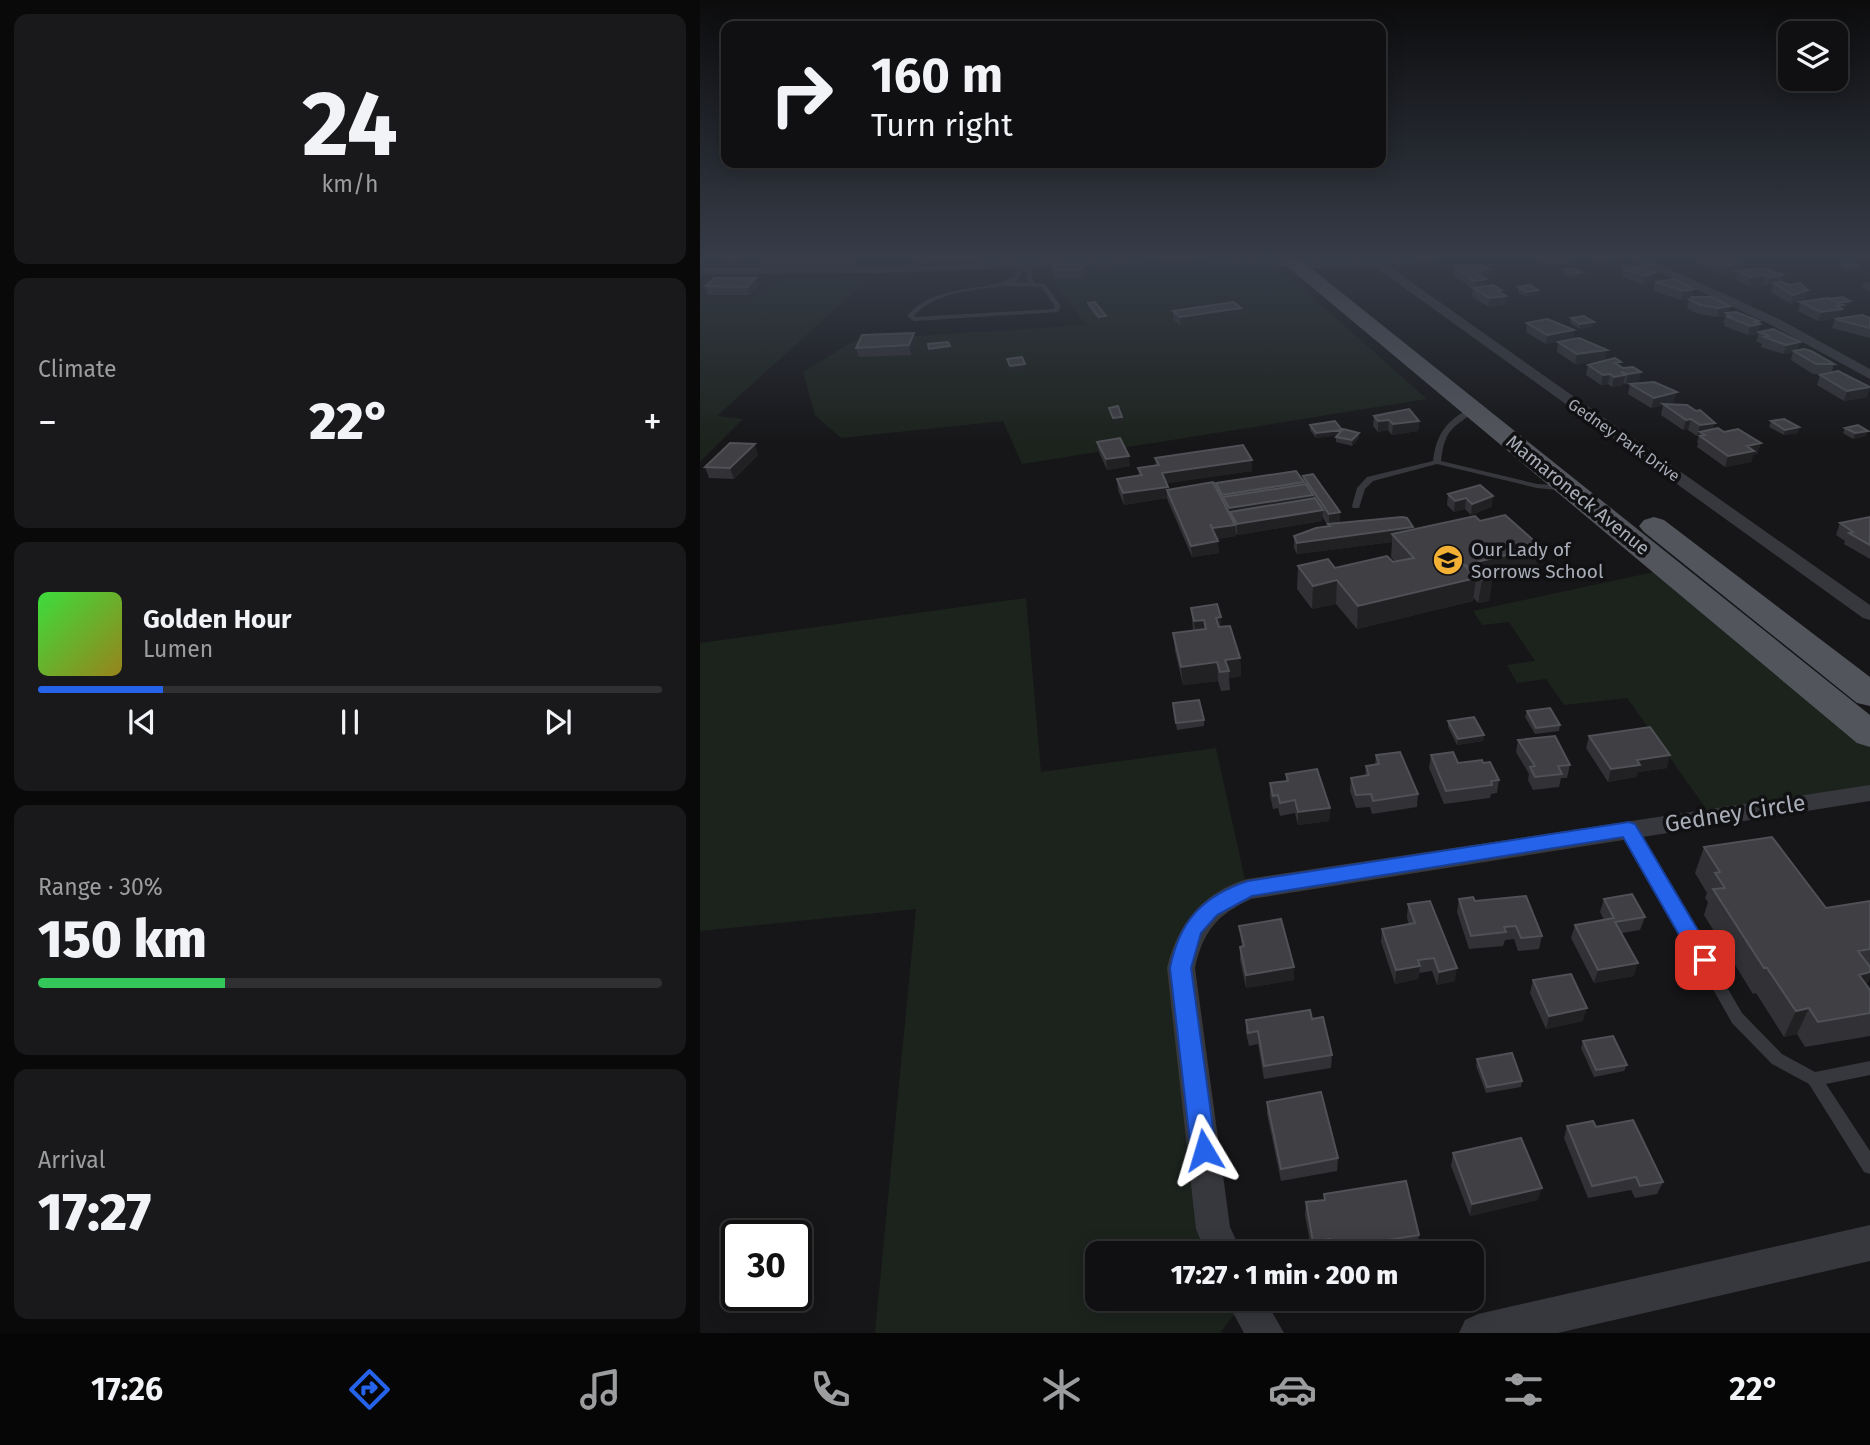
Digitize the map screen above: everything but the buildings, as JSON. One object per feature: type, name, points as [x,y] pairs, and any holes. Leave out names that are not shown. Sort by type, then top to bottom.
[{"type":"main road","name":"Mamaroneck Avenue","points":[[1369,319],[1474,410],[1870,734]]},
{"type":"main road","name":"Mamaroneck Avenue","points":[[1378,319],[1870,695]]},
{"type":"street","name":"Gedney Park Drive","points":[[1454,319],[1870,614]]},
{"type":"street","points":[[1769,319],[1870,375]]},
{"type":"street","name":"Gedney Circle","points":[[1218,1241],[1213,1229],[1181,968],[1185,944],[1192,928],[1210,910],[1248,889],[1870,793]]},
{"type":"street","points":[[1478,1333],[1870,1243]]},
{"type":"street","points":[[1251,1311],[1265,1333]]},
{"type":"lane","points":[[1437,462],[1439,445],[1453,420],[1474,410]]},
{"type":"lane","points":[[1356,506],[1361,488],[1370,479],[1437,462],[1537,486],[1572,490]]},
{"type":"lane","points":[[1629,829],[1737,1018],[1777,1059],[1814,1079],[1870,1166]]},
{"type":"lane","points":[[1814,1079],[1870,1068]]},
{"type":"shaded area","points":[[700,319],[824,319],[717,416],[743,419],[700,462]]},
{"type":"shaded area","points":[[1081,319],[1337,319],[1427,399],[1022,464],[1003,421],[841,438],[815,415],[803,372],[855,340],[1086,325]]},
{"type":"shaded area","points":[[1668,569],[1870,736],[1870,793],[1712,817],[1627,698],[1564,705],[1546,679],[1517,683],[1507,665],[1535,661],[1509,622],[1482,625],[1473,611]]},
{"type":"shaded area","points":[[1026,598],[1041,772],[1216,748],[1247,889],[1185,944],[1222,1241],[1085,1241],[1085,1311],[1237,1311],[1220,1333],[875,1333],[916,909],[700,931],[700,643]]},
{"type":"place","name":"Our Lady of Sorrows School","points":[[1448,560]]},
{"type":"route","points":[[1204,1150],[1181,968],[1185,944],[1192,928],[1210,910],[1229,897],[1248,889],[1629,829],[1705,960]]}]
